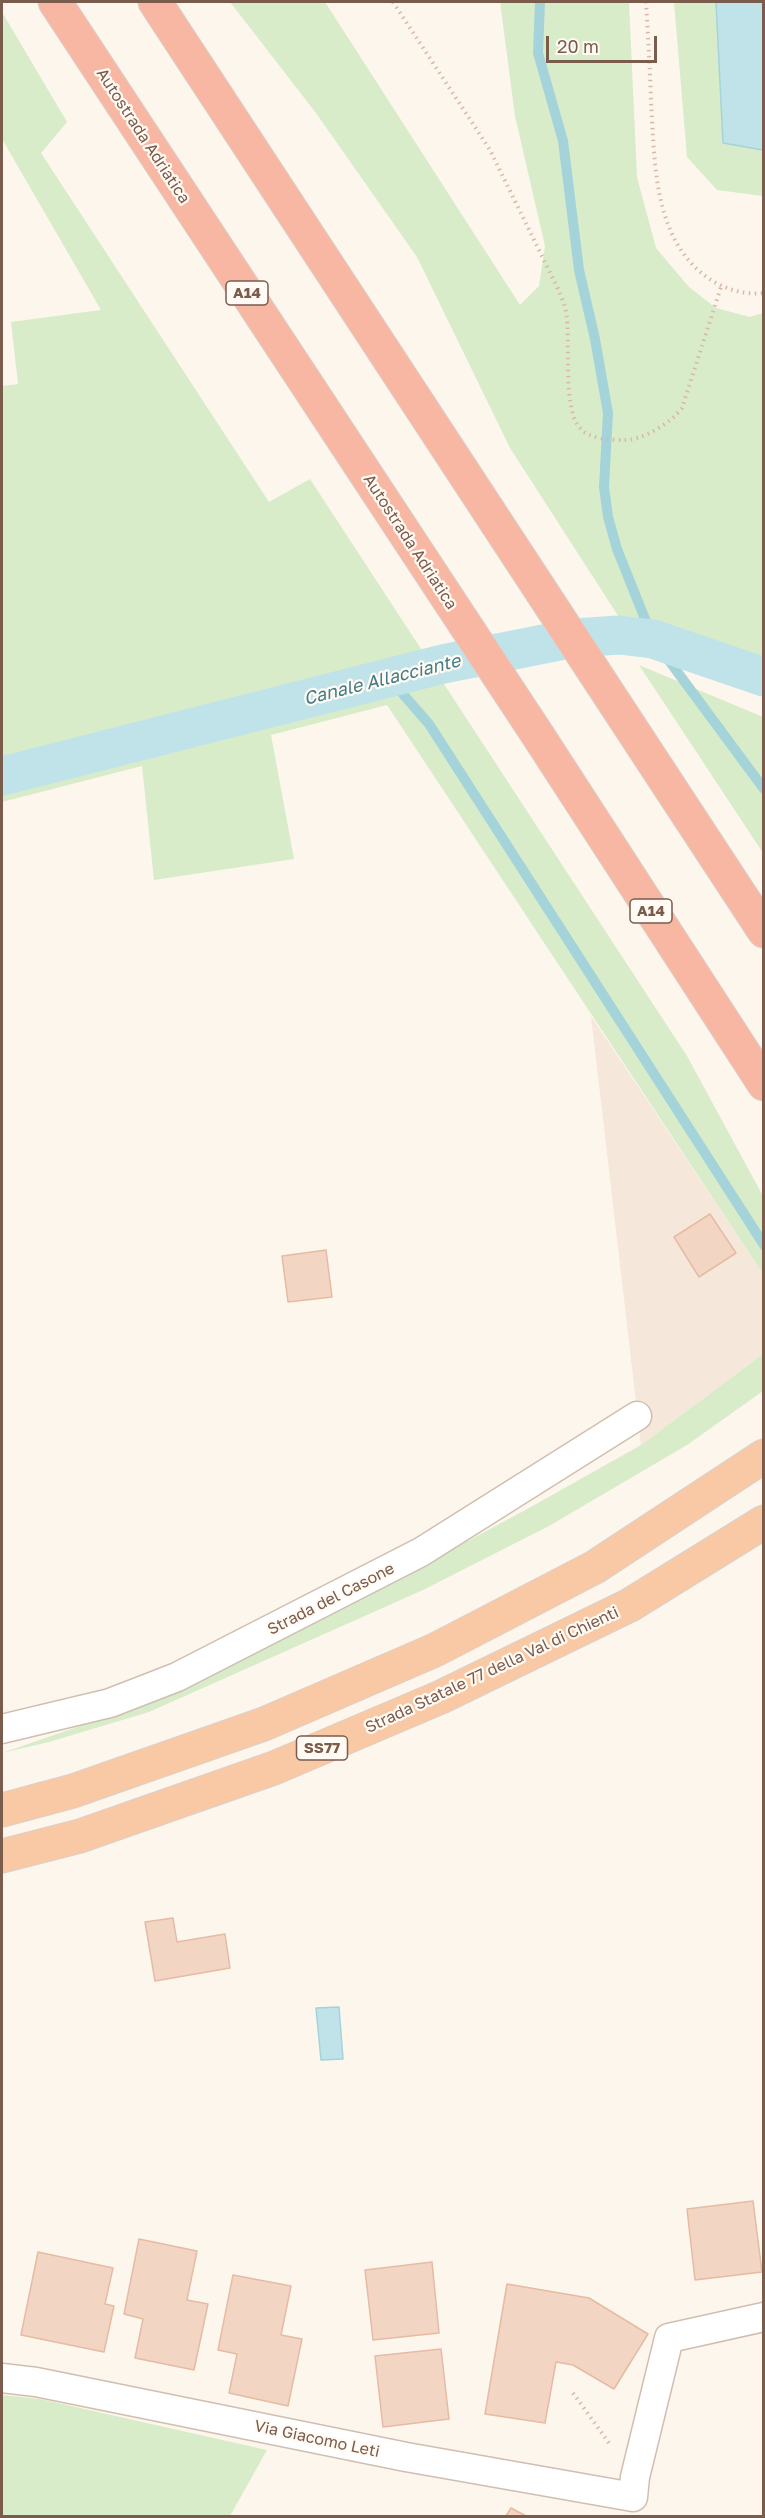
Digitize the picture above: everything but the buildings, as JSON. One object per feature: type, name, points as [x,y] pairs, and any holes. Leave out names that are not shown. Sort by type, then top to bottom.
[{"type":"highway","name":"Autostrada Adriatica","points":[[55,2],[539,737],[764,1084]]},
{"type":"highway","points":[[155,2],[764,931]]},
{"type":"highway","name":"SS77","points":[[2,1810],[73,1791],[264,1724],[435,1650],[595,1567],[764,1456]]},
{"type":"highway","name":"Strada Statale 77 della Val di Chienti","points":[[2,1856],[80,1836],[274,1768],[441,1697],[630,1605],[764,1522]]},
{"type":"street","name":"Strada del Casone","points":[[2,1729],[110,1703],[177,1677],[421,1552],[637,1416]]},
{"type":"street","points":[[637,2497],[669,2338],[764,2317]]},
{"type":"street","name":"Via Giacomo Leti","points":[[2,2378],[36,2382],[396,2456],[637,2497]]},
{"type":"path","points":[[393,2],[490,150],[558,289],[566,310],[572,414],[581,430],[598,438],[635,440],[674,420],[682,408],[721,286]]},
{"type":"path","points":[[646,2],[655,165],[662,207],[674,238],[685,256],[699,272],[721,286],[741,292],[764,293]]},
{"type":"path","points":[[573,2393],[637,2497]]},
{"type":"shaded area","points":[[591,1016],[763,1274],[763,1354],[641,1445]]},
{"type":"green space","points":[[230,2],[325,2],[520,305],[539,286],[545,246],[515,116],[500,2],[629,2],[637,177],[656,248],[689,287],[716,308],[750,317],[763,313],[763,659],[656,622],[624,625],[510,448],[417,257],[316,113]]},
{"type":"green space","points":[[674,2],[716,2],[723,143],[763,150],[763,196],[717,190],[687,157]]},
{"type":"green space","points":[[2,12],[67,122],[41,153],[269,502],[310,479],[687,1056],[763,1196],[763,1274],[387,705],[271,735],[294,859],[154,880],[142,766],[2,802],[2,386],[18,384],[11,322],[101,310],[2,139]]},
{"type":"green space","points":[[639,665],[763,717],[763,853]]},
{"type":"green space","points":[[763,1354],[763,1391],[687,1445],[549,1526],[423,1590],[149,1712],[49,1742],[2,1753],[149,1702],[209,1676],[327,1617],[641,1445]]},
{"type":"green space","points":[[2,2395],[40,2399],[267,2450],[230,2516],[2,2516]]},
{"type":"water","points":[[716,2],[763,2],[763,150],[723,143]]},
{"type":"water","points":[[339,2007],[343,2059],[321,2060],[316,2008]]},
{"type":"waterway","points":[[540,2],[538,53],[563,141],[579,270],[595,339],[608,413],[604,487],[608,517],[617,549],[653,639],[764,789]]},
{"type":"waterway","name":"Canale Allacciante","points":[[2,776],[443,664],[574,638],[619,635],[653,639],[764,677]]},
{"type":"waterway","points":[[389,678],[429,724],[764,1245]]}]
